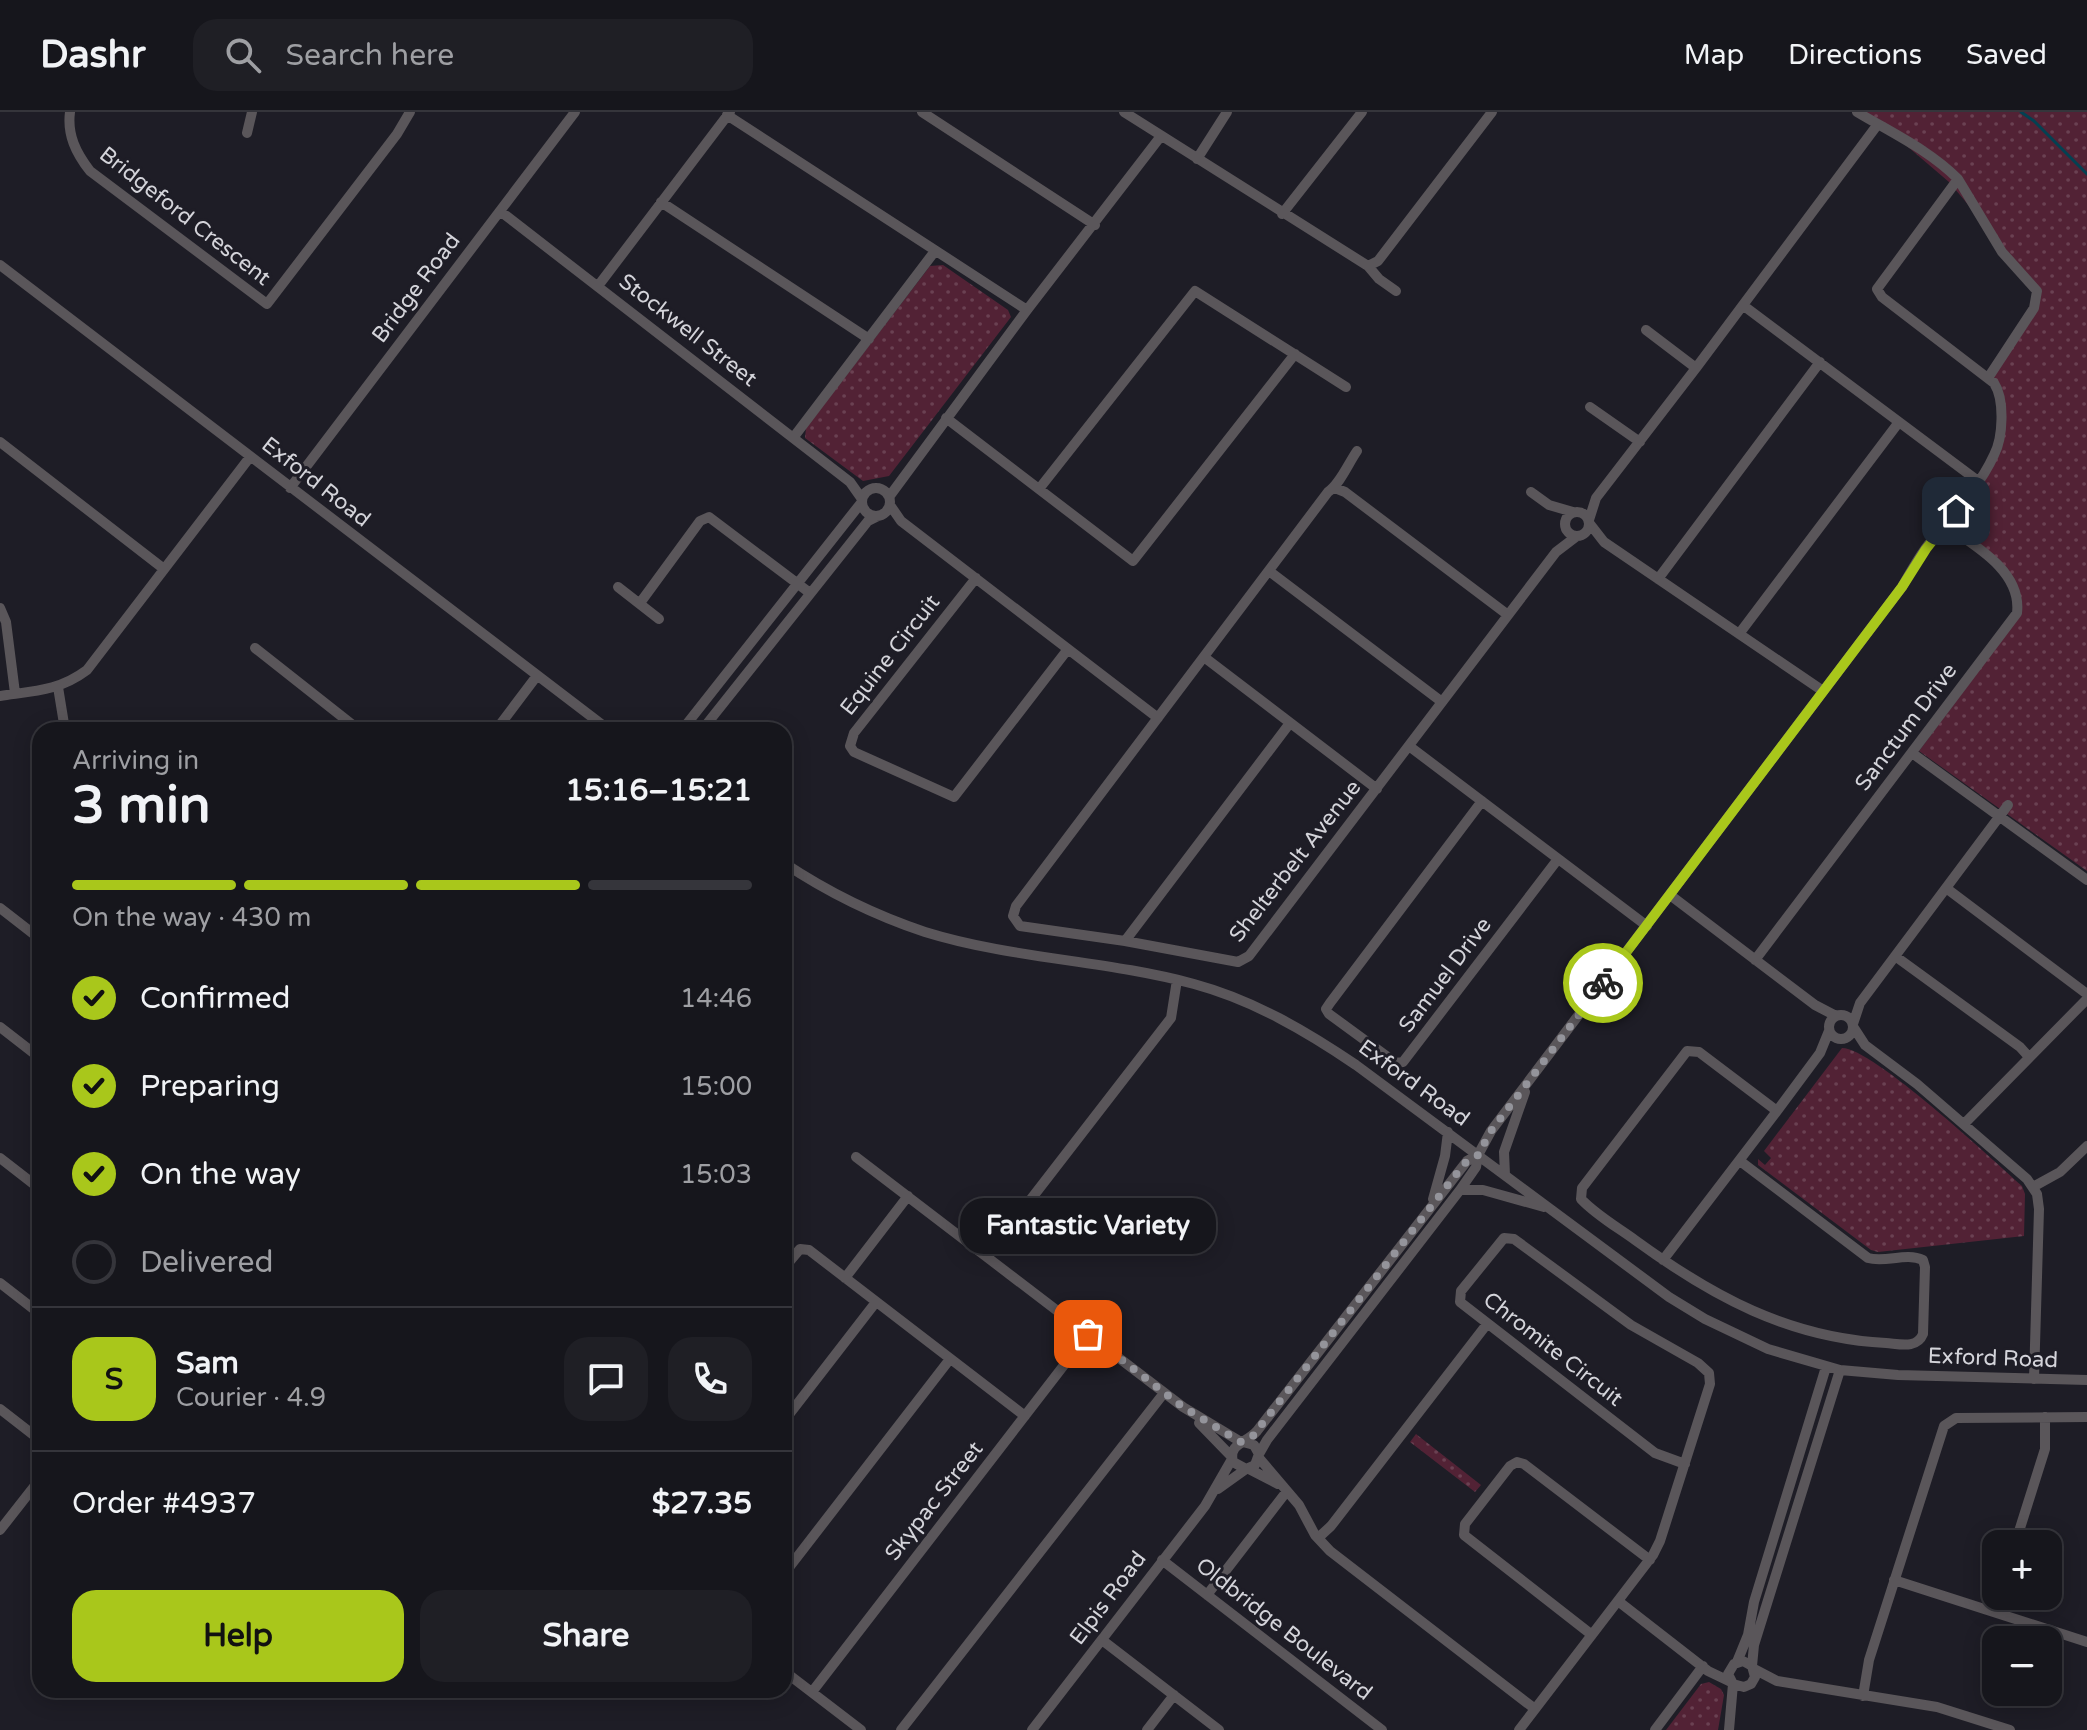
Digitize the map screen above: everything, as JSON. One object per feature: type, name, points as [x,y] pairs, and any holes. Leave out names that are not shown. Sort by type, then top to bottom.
[{"type":"street","name":"Bridgeford Crescent","points":[[70,112],[68,127],[77,154],[90,171],[267,304],[397,134],[410,112]]},
{"type":"street","points":[[247,133],[252,112]]},
{"type":"street","name":"Bridge Road","points":[[290,488],[575,112]]},
{"type":"street","points":[[922,112],[1095,225]]},
{"type":"street","points":[[1124,112],[1368,266],[1396,291]]},
{"type":"street","points":[[1197,159],[1227,112]]},
{"type":"street","points":[[1282,214],[1362,112]]},
{"type":"street","points":[[1368,266],[1378,261],[1492,112]]},
{"type":"street","points":[[1857,112],[1917,145],[1958,179],[2002,252],[2037,291],[2034,308],[1988,378]]},
{"type":"street","points":[[598,286],[728,114],[1027,310]]},
{"type":"street","points":[[1565,526],[1566,519],[1596,498],[1640,442],[1878,124]]},
{"type":"street","points":[[708,722],[868,521],[880,516],[901,479],[946,418],[1161,136]]},
{"type":"street","points":[[1247,1469],[1460,1190],[1476,1167],[1478,1155],[1491,1131],[1823,691],[1996,453],[2002,410],[2000,392],[1988,378],[1882,297],[1877,289],[1958,179]]},
{"type":"street","points":[[661,202],[869,339]]},
{"type":"street","name":"Stockwell Street","points":[[500,211],[850,482],[862,501]]},
{"type":"street","points":[[793,438],[935,251]]},
{"type":"street","name":"Exford Road","points":[[0,265],[598,722]]},
{"type":"street","points":[[1039,489],[1195,291],[1346,387]]},
{"type":"street","points":[[1744,306],[1978,481]]},
{"type":"street","points":[[1646,330],[1696,368]]},
{"type":"street","points":[[946,418],[1133,561],[1295,354]]},
{"type":"street","points":[[1658,579],[1820,362]]},
{"type":"street","points":[[1590,407],[1640,442]]},
{"type":"street","points":[[1739,634],[1899,422]]},
{"type":"street","points":[[0,442],[164,569]]},
{"type":"street","points":[[862,501],[868,514],[901,521],[1158,718],[1328,492],[1335,488],[1357,451]]},
{"type":"street","points":[[0,696],[58,687],[72,682],[87,670],[250,457]]},
{"type":"street","points":[[688,722],[862,501],[865,492],[901,479]]},
{"type":"street","name":"Stockwell Street","points":[[850,482],[876,488]]},
{"type":"street","points":[[876,488],[890,501],[901,521]]},
{"type":"street","points":[[1335,488],[1345,492],[1508,615]]},
{"type":"street","points":[[1531,492],[1549,505],[1570,533],[1604,542]]},
{"type":"street","points":[[1579,536],[1587,531],[1596,498]]},
{"type":"street","points":[[1549,505],[1583,512],[1604,542],[1823,691]]},
{"type":"street","points":[[640,603],[700,521],[709,517],[810,593]]},
{"type":"street","name":"Sanctum Drive","points":[[1755,960],[2017,613],[2013,593],[1996,561],[1945,525]]},
{"type":"street","name":"Shelterbelt Avenue","points":[[1556,552],[1565,526]]},
{"type":"street","name":"Shelterbelt Avenue","points":[[1158,718],[1016,906],[1013,916],[1020,926],[1238,962],[1245,959],[1377,789],[1556,552],[1579,536]]},
{"type":"street","points":[[1269,571],[1442,702]]},
{"type":"street","name":"Equine Circuit","points":[[976,578],[854,733],[850,746],[854,752],[954,797],[1068,649]]},
{"type":"street","points":[[618,587],[659,619]]},
{"type":"street","points":[[0,608],[6,622],[15,693]]},
{"type":"street","points":[[255,648],[349,722]]},
{"type":"street","points":[[1204,657],[1377,789]]},
{"type":"street","points":[[502,722],[536,677]]},
{"type":"street","points":[[58,687],[64,722]]},
{"type":"street","points":[[1125,941],[1290,723]]},
{"type":"street","points":[[1409,746],[1647,926]]},
{"type":"street","points":[[1912,753],[2087,880]]},
{"type":"street","name":"Samuel Drive","points":[[1482,801],[1326,1009],[1396,1063],[1407,1058],[1558,859]]},
{"type":"street","points":[[1820,1053],[1851,1035],[1860,1003],[2008,805]]},
{"type":"street","name":"Exford Road","points":[[792,868],[845,901],[927,932],[1177,980],[1235,998],[1321,1041],[1669,1297],[1705,1319],[1768,1349],[1840,1370],[1898,1375],[2087,1380]]},
{"type":"street","points":[[1946,888],[2087,997],[1964,1124]]},
{"type":"street","points":[[1670,895],[1815,1005],[1849,1018],[1865,1045],[1917,1084],[2033,1187],[2039,1209],[2034,1379]]},
{"type":"street","points":[[0,908],[32,928]]},
{"type":"street","points":[[1895,956],[2020,1047],[2029,1057]]},
{"type":"street","points":[[987,1256],[1171,1018],[1177,980]]},
{"type":"street","points":[[1663,1260],[1820,1053],[1829,1029],[1839,1016],[1860,1003]]},
{"type":"street","points":[[1815,1005],[1834,1037],[1865,1045]]},
{"type":"street","points":[[0,1027],[32,1052]]},
{"type":"street","points":[[1740,1161],[1868,1258],[1877,1261],[1914,1256],[1923,1260],[1922,1338],[1913,1344],[1876,1343],[1794,1327],[1721,1297],[1584,1203],[1580,1192],[1683,1054],[1691,1049],[1777,1111]]},
{"type":"street","points":[[1505,1175],[1504,1152],[1528,1083]]},
{"type":"street","points":[[1430,1209],[1442,1170],[1448,1132]]},
{"type":"street","points":[[2033,1187],[2060,1172],[2087,1146]]},
{"type":"street","points":[[1232,1458],[1234,1448],[1257,1431],[1467,1161],[1478,1155]]},
{"type":"street","points":[[856,1157],[1183,1407],[1242,1442],[1254,1445],[1259,1456],[1299,1505],[1318,1538],[1336,1556],[1535,1709]]},
{"type":"street","points":[[0,1158],[32,1183]]},
{"type":"street","points":[[1460,1190],[1483,1190],[1549,1208]]},
{"type":"street","points":[[845,1278],[908,1196]]},
{"type":"street","name":"Chromite Circuit","points":[[1510,1237],[1631,1325],[1698,1363],[1709,1373],[1710,1384],[1685,1464],[1655,1453],[1487,1324],[1463,1306],[1459,1295],[1500,1241],[1510,1237]]},
{"type":"street","points":[[792,1258],[800,1249],[809,1250],[1025,1416]]},
{"type":"street","points":[[0,1283],[32,1308]]},
{"type":"street","points":[[792,1411],[876,1302]]},
{"type":"street","points":[[1318,1538],[1331,1526],[1487,1324]]},
{"type":"street","name":"Skypac Street","points":[[812,1692],[1088,1334]]},
{"type":"street","points":[[792,1564],[950,1359]]},
{"type":"street","points":[[1730,1725],[1732,1683],[1728,1674],[1748,1635],[1754,1602],[1826,1367]]},
{"type":"street","points":[[1730,1725],[1755,1677],[1753,1667],[1759,1625],[1840,1370]]},
{"type":"street","points":[[901,1730],[1164,1393]]},
{"type":"street","points":[[1183,1407],[1232,1458],[1235,1465],[1283,1488]]},
{"type":"street","points":[[0,1409],[32,1434]]},
{"type":"street","points":[[2019,1530],[2043,1455],[2045,1417]]},
{"type":"street","points":[[1863,1696],[1869,1660],[1940,1436],[1948,1421],[1956,1418],[2087,1417]]},
{"type":"street","name":"Elpis Road","points":[[1032,1730],[1216,1490],[1232,1458]]},
{"type":"street","points":[[1592,1635],[1467,1538],[1463,1532],[1465,1524],[1510,1466],[1517,1462],[1524,1464],[1650,1560]]},
{"type":"street","points":[[1519,1730],[1650,1560],[1660,1541],[1685,1464]]},
{"type":"street","name":"Elpis Road","points":[[1216,1490],[1247,1469]]},
{"type":"street","points":[[1207,1595],[1283,1488]]},
{"type":"street","points":[[1,1526],[32,1489]]},
{"type":"street","name":"Oldbridge Boulevard","points":[[1162,1560],[1382,1730]]},
{"type":"street","points":[[1894,1580],[2087,1642]]},
{"type":"street","points":[[1618,1601],[1716,1677],[1740,1687],[1777,1681],[1937,1707],[2010,1730]]},
{"type":"street","points":[[1102,1640],[1219,1730]]},
{"type":"street","points":[[1655,1730],[1703,1666],[1746,1662],[1777,1681]]},
{"type":"street","points":[[792,1677],[861,1730]]},
{"type":"street","points":[[1147,1730],[1174,1695]]},
{"type":"shaded area","points":[[1862,112],[2087,112],[2087,871],[1919,751],[2020,615],[1999,561],[1951,526],[1998,454],[2005,410],[1991,378],[2040,290],[1949,182],[1880,123]]},
{"type":"shaded area","points":[[943,265],[1008,310],[1011,317],[889,476],[863,481],[805,438],[806,428],[930,266]]},
{"type":"shaded area","points":[[1842,1048],[1857,1053],[1905,1085],[2022,1186],[2025,1194],[2024,1236],[1878,1252],[1871,1250],[1758,1165],[1758,1159],[1765,1165],[1771,1158],[1764,1151]]},
{"type":"shaded area","points":[[1416,1434],[1481,1485],[1475,1492],[1410,1442]]},
{"type":"shaded area","points":[[1709,1682],[1721,1689],[1724,1695],[1718,1730],[1666,1730],[1701,1684]]},
{"type":"waterway","points":[[2021,112],[2087,174]]},
{"type":"way so far","points":[[1088,1334],[1164,1393],[1229,1437],[1241,1442],[1252,1437],[1465,1163],[1478,1155],[1491,1131],[1603,983]]},
{"type":"place","name":"Fantastic Variety","points":[[1088,1334]]},
{"type":"route","points":[[1603,983],[1956,511]]}]
